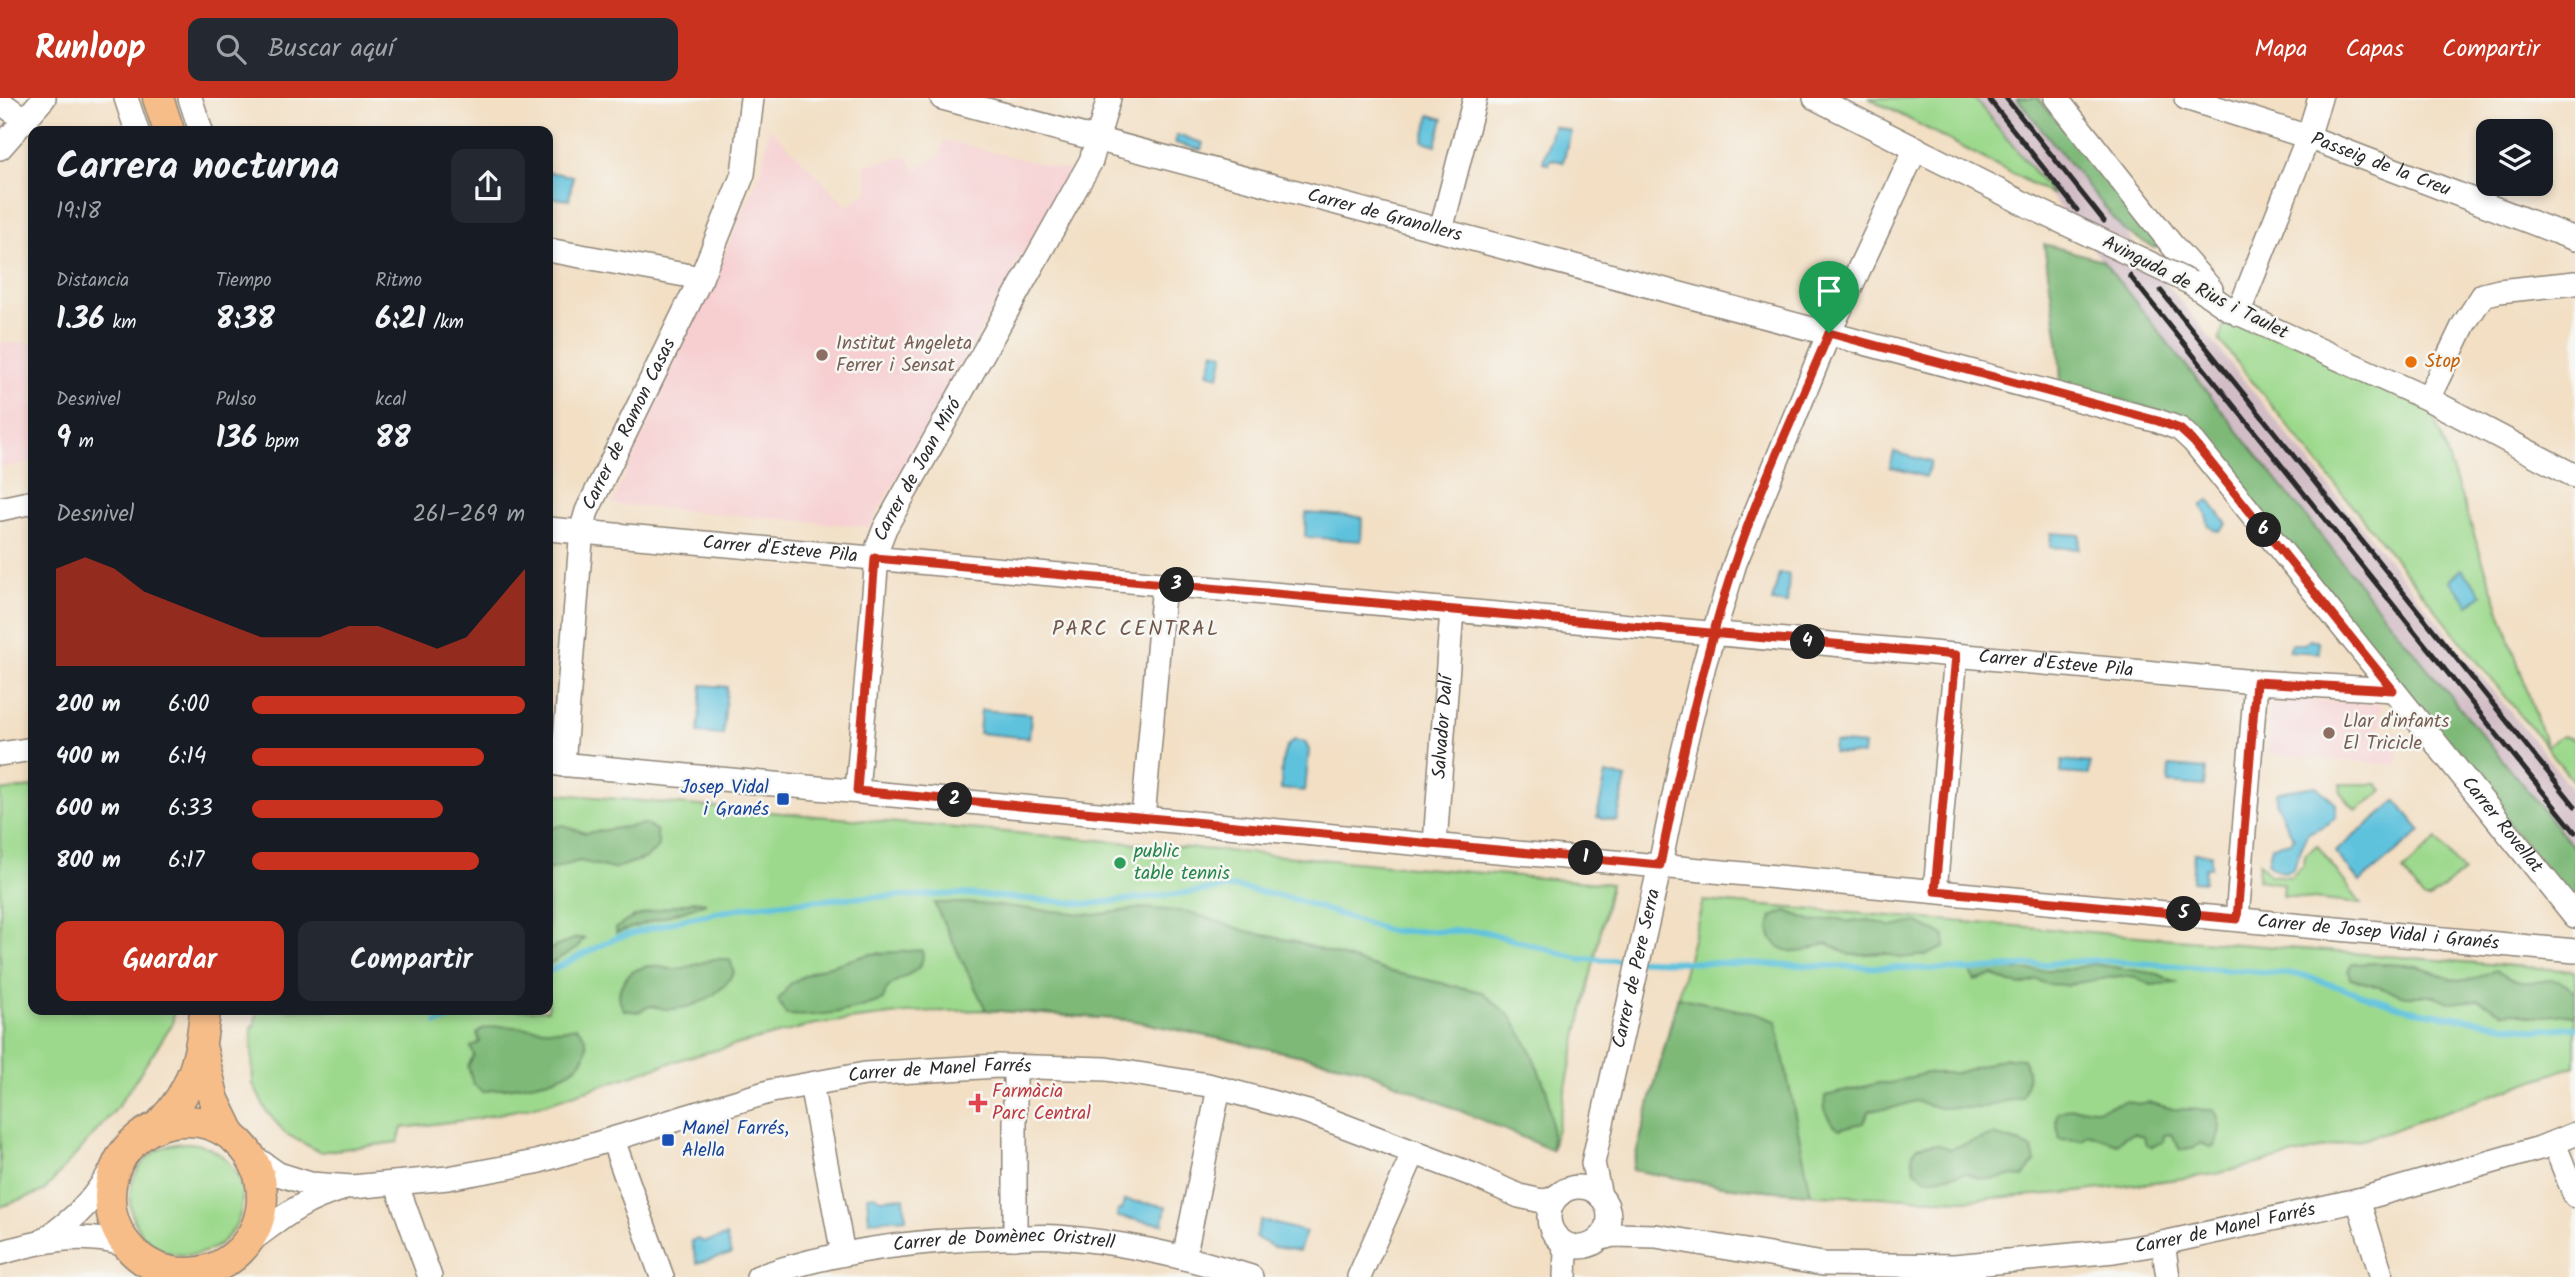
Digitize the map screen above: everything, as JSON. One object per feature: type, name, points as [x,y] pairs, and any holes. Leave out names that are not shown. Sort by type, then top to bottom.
[{"type":"main road","points":[[158,98],[167,126]]},
{"type":"main road","points":[[202,1049],[214,1100],[239,1144],[258,1170],[262,1209],[256,1228],[233,1258],[203,1275],[179,1274],[142,1262],[111,1218],[109,1188],[118,1160],[138,1137],[160,1124],[183,1096],[202,1049],[205,1015]]},
{"type":"main road","points":[[160,1124],[197,1121],[216,1126],[239,1144]]},
{"type":"street","points":[[0,148],[44,98]]},
{"type":"street","points":[[126,98],[135,126]]},
{"type":"street","points":[[190,98],[199,126]]},
{"type":"street","name":"Carrer de Ramon Casas","points":[[556,764],[582,532],[587,511],[701,278],[743,174],[752,98]]},
{"type":"street","name":"Carrer de Granollers","points":[[942,98],[1829,333]]},
{"type":"street","name":"Carrer de Joan Miró","points":[[857,791],[875,558],[885,528],[1091,161],[1109,98]]},
{"type":"street","points":[[1441,230],[1475,98]]},
{"type":"street","name":"Avinguda de Rius i Taulet","points":[[1815,98],[2029,206],[2191,283],[2234,311],[2428,399],[2575,477]]},
{"type":"street","points":[[2056,98],[2172,245],[2234,311],[2308,137],[2320,98]]},
{"type":"street","name":"Passeig de la Creu","points":[[2186,98],[2308,137],[2575,239]]},
{"type":"street","points":[[0,102],[25,120]]},
{"type":"street","name":"Carrer de Pere Serra","points":[[1603,1200],[1594,1163],[1683,751],[1735,563],[1829,333],[1916,148]]},
{"type":"street","points":[[553,251],[701,278]]},
{"type":"street","points":[[2428,399],[2465,324],[2483,295],[2575,283]]},
{"type":"street","name":"Carrer Rovellat","points":[[1829,333],[2180,429],[2194,442],[2575,916]]},
{"type":"street","points":[[0,509],[28,503]]},
{"type":"street","name":"Carrer d'Esteve Pila","points":[[553,529],[2256,682],[2393,690]]},
{"type":"street","points":[[1143,818],[1164,584]]},
{"type":"street","name":"Salvador Dalí","points":[[1435,845],[1452,610]]},
{"type":"street","points":[[1935,891],[1956,655]]},
{"type":"street","points":[[2237,919],[2256,682]]},
{"type":"street","points":[[0,754],[28,750]]},
{"type":"street","name":"Carrer de Josep Vidal i Granés","points":[[556,764],[2575,951]]},
{"type":"street","points":[[1015,1067],[1015,1238]]},
{"type":"street","name":"Carrer de Manel Farrés","points":[[239,1144],[278,1174],[310,1184],[352,1187],[448,1178],[536,1162],[772,1091],[865,1074],[1015,1067],[1106,1069],[1219,1088],[1308,1112],[1473,1175],[1519,1196],[1542,1201],[1550,1200],[1563,1192]]},
{"type":"street","points":[[811,1084],[842,1254]]},
{"type":"street","points":[[1184,1258],[1219,1088]]},
{"type":"street","points":[[2565,1138],[2575,1196]]},
{"type":"street","name":"Carrer de Manel Farrés","points":[[1603,1200],[1632,1225],[1656,1236],[1793,1268],[1823,1264],[1977,1271],[2163,1243],[2358,1200],[2565,1138]]},
{"type":"street","points":[[613,1140],[662,1277]]},
{"type":"street","points":[[1359,1277],[1414,1152]]},
{"type":"street","points":[[44,1240],[66,1225],[94,1198],[118,1160]]},
{"type":"street","points":[[1566,1273],[1566,1252],[1549,1216],[1552,1205],[1563,1192],[1594,1163]]},
{"type":"street","points":[[396,1183],[430,1277]]},
{"type":"street","name":"Carrer de Manel Farrés","points":[[246,1244],[288,1211],[314,1198],[352,1187]]},
{"type":"street","points":[[1563,1192],[1583,1188],[1603,1200],[1609,1223],[1595,1242],[1572,1260],[1566,1273]]},
{"type":"street","name":"Carrer de Manel Farrés","points":[[1519,1196],[1558,1237]]},
{"type":"street","points":[[2358,1200],[2382,1277]]},
{"type":"street","name":"Carrer de Manel Farrés","points":[[1595,1242],[1613,1235],[1656,1236]]},
{"type":"street","name":"Carrer de Domènec Oristrell","points":[[758,1277],[842,1254],[910,1244],[1056,1236],[1135,1247],[1251,1277]]},
{"type":"street","points":[[1558,1237],[1581,1247],[1595,1242]]},
{"type":"street","points":[[0,1253],[44,1240],[107,1239],[142,1262]]},
{"type":"street","points":[[2163,1243],[2168,1277]]},
{"type":"shaded area","points":[[1973,98],[2017,98],[2575,792],[2575,849],[2376,605]]},
{"type":"shaded area","name":"Institut Angeleta Ferrer i Sensat","points":[[769,127],[847,206],[869,191],[865,165],[908,156],[915,170],[940,155],[944,140],[1070,171],[869,527],[612,504],[762,169]]},
{"type":"shaded area","points":[[0,343],[28,343],[28,463],[0,468]]},
{"type":"shaded area","name":"Llar d'infants El Tricicle","points":[[2272,698],[2381,704],[2380,731],[2399,734],[2397,765],[2268,754]]},
{"type":"green space","points":[[1869,98],[1974,98],[2053,195]]},
{"type":"green space","points":[[2017,98],[2038,98],[2163,244],[2154,248],[2123,230]]},
{"type":"green space","points":[[2044,244],[2102,260],[2376,605],[2575,849],[2575,906],[2183,418],[2061,383],[2059,348]]},
{"type":"green space","points":[[2229,309],[2428,399],[2546,746],[2562,736],[2575,740],[2575,783],[2219,340]]},
{"type":"green space","points":[[2341,784],[2377,784],[2383,791],[2356,811],[2340,792]]},
{"type":"green space","points":[[28,788],[28,1015],[173,1015],[173,1023],[117,1108],[44,1191],[0,1207],[0,791]]},
{"type":"green space","points":[[553,793],[1611,884],[1552,1150],[1360,1068],[1130,1020],[986,1010],[915,1012],[816,1024],[682,1059],[545,1104],[474,1119],[402,1128],[398,1142],[320,1152],[286,1134],[267,1112],[253,1084],[251,1027],[254,1027],[257,1015],[553,1015]]},
{"type":"green space","points":[[645,824],[656,830],[659,847],[646,858],[613,869],[580,861],[553,869],[553,828],[563,825],[585,833]]},
{"type":"green space","points":[[2437,839],[2463,872],[2430,899],[2424,899],[2403,871]]},
{"type":"green space","points":[[2317,845],[2361,904],[2283,896],[2284,884],[2258,880],[2259,862],[2270,875],[2291,877],[2304,864],[2305,855]]},
{"type":"green space","points":[[695,901],[706,903],[616,933],[616,929],[632,918]]},
{"type":"green space","points":[[1703,901],[2575,971],[2575,1066],[2382,1134],[2216,1174],[2078,1192],[1965,1200],[1819,1195],[1722,1186],[1632,1170]]},
{"type":"green space","points":[[934,903],[968,903],[1095,915],[1142,908],[1189,912],[1387,971],[1482,992],[1512,1018],[1529,1047],[1547,1091],[1552,1150],[1360,1068],[1130,1020],[986,1010]]},
{"type":"green space","points":[[1786,911],[1815,922],[1836,918],[1849,922],[1869,920],[1893,927],[1916,922],[1945,936],[1945,947],[1927,955],[1900,958],[1885,953],[1850,955],[1826,943],[1804,951],[1790,951],[1774,941],[1770,930],[1772,917]]},
{"type":"green space","points":[[576,938],[584,938],[577,948],[553,962],[553,948]]},
{"type":"green space","points":[[922,950],[921,965],[892,984],[883,1000],[835,1012],[786,1015],[778,1000],[791,983],[813,971],[870,954]]},
{"type":"green space","points":[[714,959],[730,959],[734,973],[729,981],[708,998],[681,1008],[650,1006],[638,1012],[624,1010],[620,1002],[620,988],[634,971],[649,966],[681,968]]},
{"type":"green space","points":[[2093,964],[2158,974],[2176,983],[2151,985],[2136,978],[2120,976],[2065,985],[2047,984],[2037,980],[2022,985],[1993,975],[1975,981],[1969,971],[2010,968],[2024,971],[2070,969]]},
{"type":"green space","points":[[2352,964],[2417,966],[2451,979],[2474,979],[2495,970],[2521,982],[2554,980],[2575,992],[2575,1016],[2568,1014],[2533,1017],[2517,1012],[2503,1013],[2479,1000],[2452,1003],[2436,996],[2406,996],[2350,978],[2348,971]]},
{"type":"green space","points":[[1678,997],[1776,1021],[1811,1194],[1722,1186],[1632,1170]]},
{"type":"green space","points":[[499,1026],[561,1030],[576,1027],[585,1038],[586,1051],[581,1062],[558,1077],[483,1092],[473,1084],[468,1066],[474,1055],[471,1047],[480,1042],[477,1033],[482,1029]]},
{"type":"green space","points":[[2006,1058],[2023,1059],[2027,1078],[2022,1097],[1981,1108],[1940,1108],[1915,1101],[1893,1108],[1870,1110],[1863,1123],[1839,1129],[1825,1111],[1825,1096],[1926,1073],[1956,1073]]},
{"type":"green space","points":[[2125,1101],[2138,1104],[2148,1102],[2173,1109],[2214,1110],[2220,1128],[2215,1146],[2201,1143],[2180,1150],[2172,1134],[2164,1135],[2163,1142],[2151,1147],[2146,1145],[2144,1136],[2135,1133],[2124,1137],[2118,1144],[2088,1134],[2082,1140],[2060,1139],[2057,1113],[2072,1108],[2099,1109]]},
{"type":"green space","points":[[1993,1135],[2032,1149],[2035,1162],[2023,1177],[1991,1179],[1978,1178],[1967,1173],[1927,1179],[1915,1171],[1912,1156],[1917,1147],[1934,1145],[1950,1149]]},
{"type":"green space","points":[[186,1143],[207,1147],[226,1159],[238,1178],[242,1199],[238,1220],[226,1239],[207,1251],[186,1255],[165,1251],[146,1239],[134,1220],[130,1199],[134,1178],[146,1159],[165,1147]]},
{"type":"water","points":[[1430,115],[1443,119],[1436,145],[1423,141]]},
{"type":"water","points":[[1553,126],[1571,131],[1563,162],[1551,159],[1549,164],[1543,162]]},
{"type":"water","points":[[1177,135],[1203,143],[1201,150],[1175,143]]},
{"type":"water","points":[[553,173],[573,176],[569,200],[553,198]]},
{"type":"water","points":[[1214,351],[1224,354],[1219,376],[1208,373]]},
{"type":"water","points":[[1894,452],[1931,462],[1926,477],[1890,467]]},
{"type":"water","points":[[2209,500],[2227,524],[2219,531],[2208,525],[2207,515],[2202,508]]},
{"type":"water","points":[[1306,513],[1362,517],[1361,541],[1305,537]]},
{"type":"water","points":[[2051,533],[2080,535],[2079,549],[2050,547]]},
{"type":"water","points":[[2462,569],[2482,594],[2469,605],[2450,580]]},
{"type":"water","points":[[1779,574],[1789,574],[1787,604],[1772,602]]},
{"type":"water","points":[[2310,639],[2318,642],[2319,653],[2289,651],[2292,644],[2304,644]]},
{"type":"water","points":[[702,685],[727,687],[723,735],[698,733]]},
{"type":"water","points":[[981,710],[1031,714],[1029,738],[979,733]]},
{"type":"water","points":[[1295,740],[1305,742],[1309,750],[1305,791],[1281,789],[1284,754],[1286,748]]},
{"type":"water","points":[[1834,742],[1864,745],[1863,755],[1833,753]]},
{"type":"water","points":[[2062,760],[2090,763],[2089,775],[2061,773]]},
{"type":"water","points":[[2169,766],[2206,769],[2204,786],[2168,783]]},
{"type":"water","points":[[1606,774],[1626,778],[1617,821],[1597,817]]},
{"type":"water","points":[[2316,786],[2336,804],[2336,817],[2328,824],[2308,833],[2292,870],[2283,872],[2273,868],[2268,862],[2272,846],[2291,842],[2294,837],[2276,804],[2277,792]]},
{"type":"water","points":[[2396,801],[2421,831],[2360,882],[2335,852]]},
{"type":"water","points":[[2194,853],[2211,854],[2211,867],[2205,867],[2204,882],[2192,881]]},
{"type":"water","points":[[875,1195],[881,1199],[904,1197],[906,1218],[869,1221],[867,1196]]},
{"type":"water","points":[[1124,1200],[1166,1206],[1163,1224],[1117,1217]]},
{"type":"water","points":[[1261,1220],[1306,1232],[1299,1251],[1273,1247],[1255,1237]]},
{"type":"water","points":[[726,1236],[731,1254],[697,1263],[691,1241],[697,1239],[705,1242]]},
{"type":"waterway","points":[[553,970],[616,938],[680,920],[752,906],[845,898],[964,894],[1090,904],[1235,887],[1290,898],[1389,931],[1482,931],[1581,959],[1972,970],[2096,960],[2302,975],[2410,1010],[2537,1030],[2575,1027]]},
{"type":"waterway","points":[[437,1023],[459,1015]]},
{"type":"railway","points":[[1988,98],[2077,210]]},
{"type":"railway","points":[[2006,98],[2104,221]]},
{"type":"railway","points":[[2130,276],[2575,832]]},
{"type":"railway","points":[[2161,291],[2575,806]]},
{"type":"place","name":"Institut Angeleta Ferrer i Sensat","points":[[822,355]]},
{"type":"place","name":"Stop","points":[[2411,362]]},
{"type":"place","name":"Llar d'infants El Tricicle","points":[[2329,733]]},
{"type":"place","name":"Josep Vidal i Granés","points":[[783,799]]},
{"type":"place","name":"public table tennis","points":[[1120,863]]},
{"type":"place","name":"Farmàcia Parc Central","points":[[978,1103]]},
{"type":"place","name":"Manel Farrés, Alella","points":[[668,1140]]},
{"type":"district","name":"PARC CENTRAL","points":[[1136,629]]},
{"type":"route","points":[[1829,333],[1735,563],[1714,634],[1704,665],[1660,865],[857,791],[875,558],[1714,634],[1956,655],[1935,891],[2237,919],[2256,682],[2393,690],[2194,442],[2180,429],[1829,333]]}]
